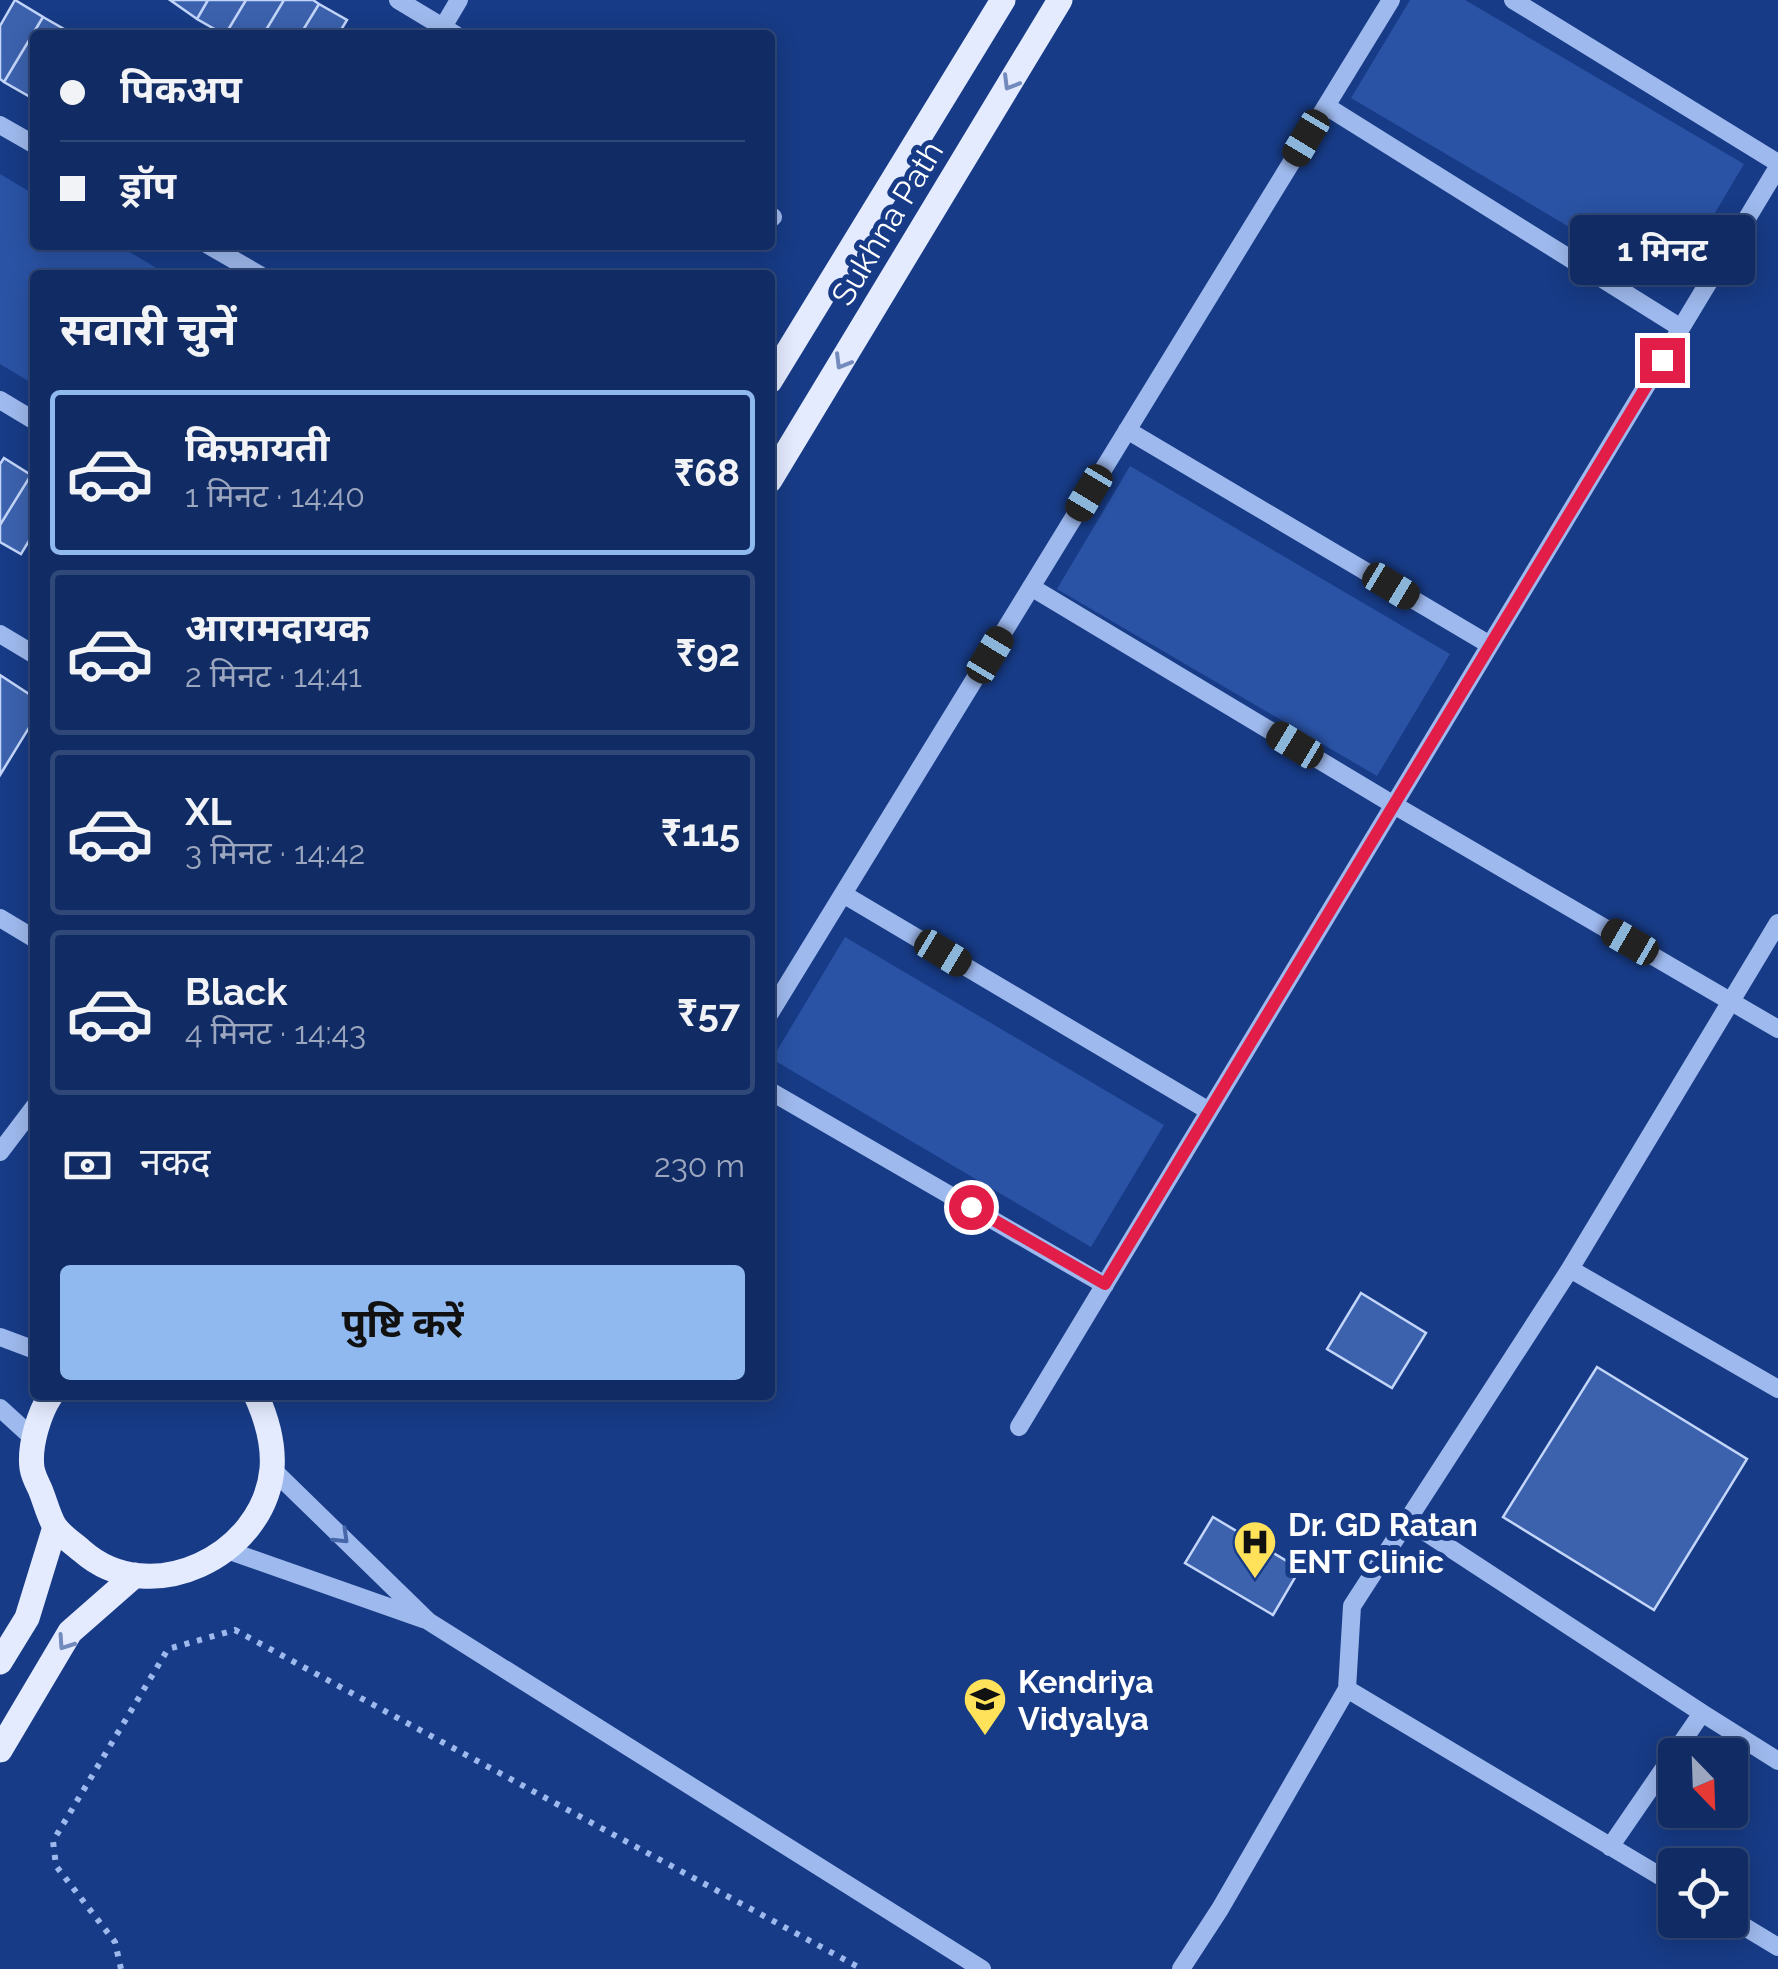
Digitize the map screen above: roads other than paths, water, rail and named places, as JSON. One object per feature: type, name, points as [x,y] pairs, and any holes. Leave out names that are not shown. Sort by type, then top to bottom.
[{"type":"main road","name":"Sukhna Path","points":[[775,373],[1003,0]]},
{"type":"main road","name":"Sukhna Path","points":[[775,472],[1060,0]]},
{"type":"main road","points":[[49,1400],[34,1438],[32,1468],[55,1528],[95,1562],[134,1575],[162,1576],[186,1572],[227,1550],[258,1514],[272,1469],[268,1423],[258,1400]]},
{"type":"main road","points":[[0,1662],[27,1618],[55,1528]]},
{"type":"main road","points":[[0,1750],[70,1632],[134,1575]]},
{"type":"street","points":[[398,0],[447,30]]},
{"type":"street","points":[[449,30],[460,0]]},
{"type":"street","points":[[775,1005],[1391,0]]},
{"type":"street","points":[[1019,1426],[1778,165],[1513,0]]},
{"type":"street","points":[[1326,106],[1681,328]]},
{"type":"street","points":[[0,125],[30,142]]},
{"type":"street","points":[[217,250],[251,270]]},
{"type":"street","points":[[0,400],[30,417]]},
{"type":"street","points":[[1127,430],[1490,645]]},
{"type":"street","points":[[1031,587],[1778,1030]]},
{"type":"street","points":[[0,634],[30,652]]},
{"type":"street","points":[[843,894],[1209,1111]]},
{"type":"street","points":[[0,918],[30,936]]},
{"type":"street","points":[[1181,1969],[1347,1689],[1352,1606],[1570,1269],[1778,922]]},
{"type":"street","points":[[775,1094],[1105,1284]]},
{"type":"street","points":[[0,1152],[30,1113]]},
{"type":"street","points":[[1570,1269],[1778,1389]]},
{"type":"street","points":[[0,1337],[30,1348]]},
{"type":"street","points":[[0,1408],[34,1438]]},
{"type":"street","points":[[272,1469],[428,1621],[982,1969]]},
{"type":"street","points":[[1407,1520],[1778,1761]]},
{"type":"street","points":[[227,1550],[428,1621]]},
{"type":"street","points":[[1347,1689],[1658,1875]]},
{"type":"street","points":[[1610,1846],[1702,1713]]},
{"type":"street","points":[[1748,1929],[1778,1947]]},
{"type":"place","name":"Dr. GD Ratan ENT Clinic","points":[[1255,1580]]},
{"type":"place","name":"Kendriya Vidyalya","points":[[985,1737]]}]
